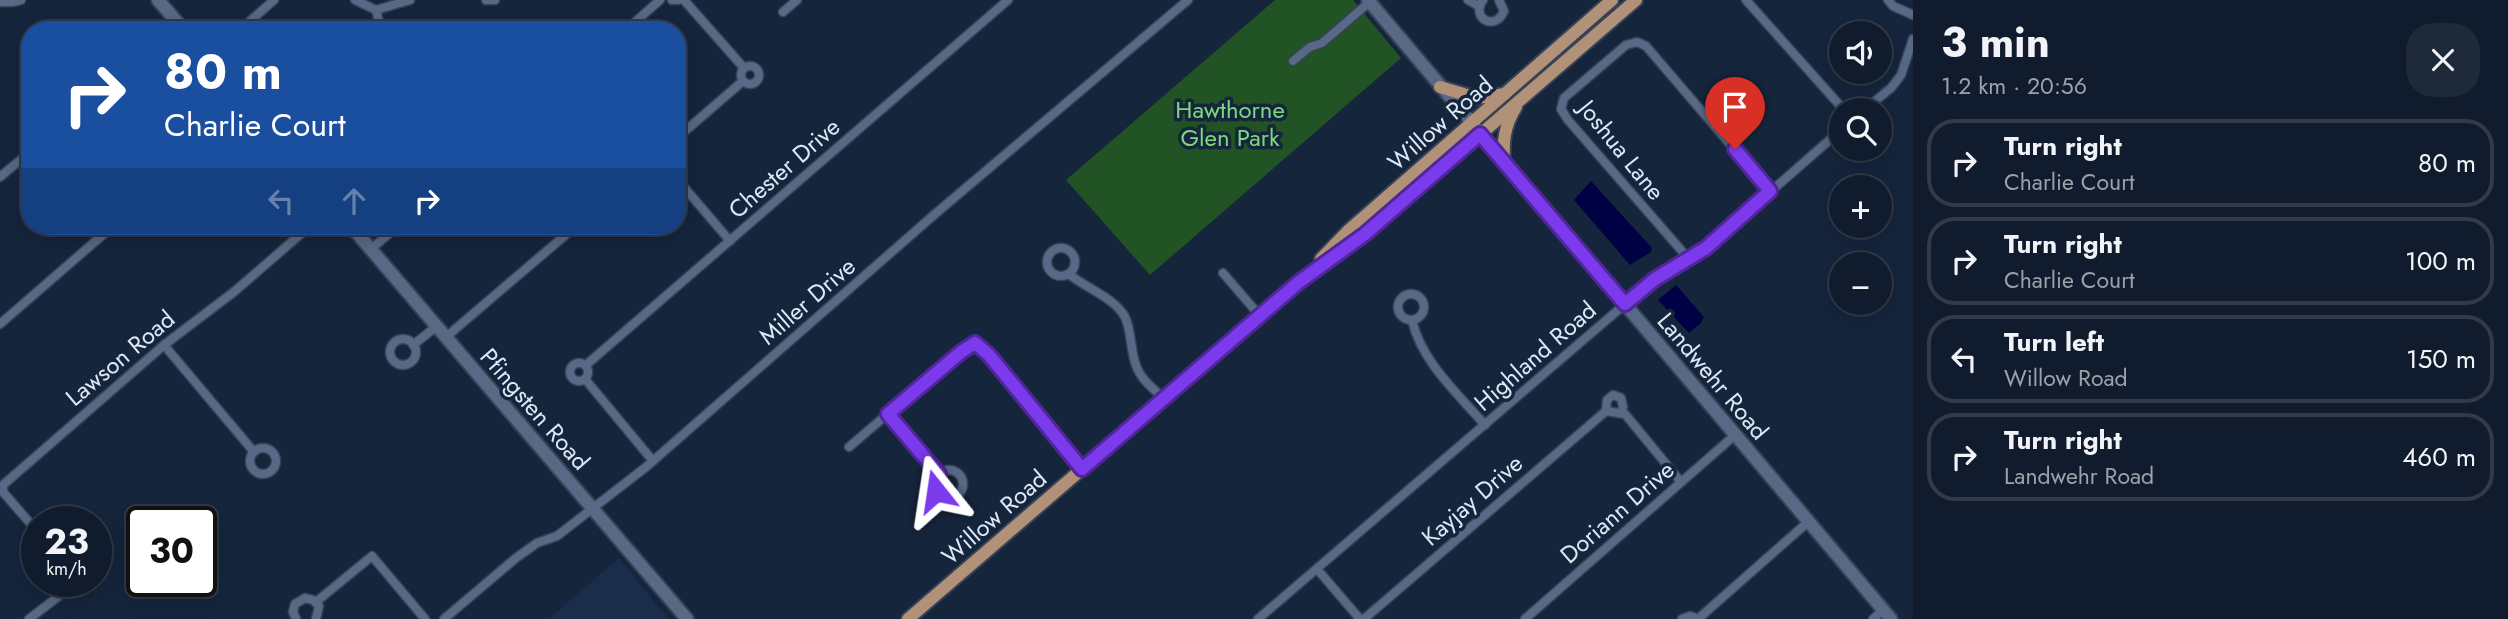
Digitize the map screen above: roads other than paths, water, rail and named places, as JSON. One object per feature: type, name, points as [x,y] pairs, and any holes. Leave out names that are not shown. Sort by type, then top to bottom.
[{"type":"main road","points":[[158,0],[173,21]]},
{"type":"main road","name":"Willow Road","points":[[908,619],[1299,282],[1365,234],[1475,129],[1506,94],[1612,0]]},
{"type":"main road","name":"Willow Road","points":[[1475,129],[1522,98],[1636,0]]},
{"type":"main road","name":"Landwehr Road","points":[[1370,1],[1808,522],[1883,616]]},
{"type":"main road","points":[[1440,87],[1477,98],[1506,94]]},
{"type":"main road","points":[[1504,163],[1503,138],[1506,124],[1522,98]]},
{"type":"main road","name":"Pfingsten Road","points":[[359,235],[687,619]]},
{"type":"street","points":[[0,2],[21,0]]},
{"type":"street","points":[[250,21],[274,0]]},
{"type":"street","points":[[355,0],[376,10],[410,0]]},
{"type":"street","points":[[486,0],[495,0]]},
{"type":"street","points":[[636,21],[660,0]]},
{"type":"street","points":[[684,0],[744,68]]},
{"type":"street","points":[[783,12],[797,0]]},
{"type":"street","name":"Chester Drive","points":[[586,365],[1008,0]]},
{"type":"street","name":"Miller Drive","points":[[444,619],[516,558],[537,543],[557,536],[653,461],[934,214],[1188,0]]},
{"type":"street","points":[[1468,0],[1481,3],[1482,18],[1489,22],[1497,20],[1503,11],[1499,0]]},
{"type":"street","points":[[1746,0],[1833,98]]},
{"type":"street","points":[[1888,0],[1893,6],[1913,15]]},
{"type":"street","points":[[1293,61],[1310,47],[1322,43],[1370,1]]},
{"type":"street","points":[[376,10],[379,21]]},
{"type":"street","points":[[1879,98],[1901,75],[1913,39]]},
{"type":"street","name":"Joshua Lane","points":[[1688,258],[1561,109],[1564,98],[1626,45],[1637,42],[1646,46],[1770,191]]},
{"type":"street","points":[[743,81],[741,76],[744,68]]},
{"type":"street","points":[[743,81],[754,83],[758,76],[755,68],[744,68]]},
{"type":"street","points":[[686,130],[743,81]]},
{"type":"street","name":"Highland Road","points":[[1258,619],[1625,304],[1655,279],[1706,248],[1829,140]]},
{"type":"street","points":[[0,177],[21,160]]},
{"type":"street","points":[[686,190],[730,241]]},
{"type":"street","points":[[0,324],[103,235]]},
{"type":"street","name":"Lawson Road","points":[[21,513],[3,492],[3,485],[164,345],[235,291],[300,235]]},
{"type":"street","points":[[371,249],[387,235]]},
{"type":"street","points":[[446,337],[565,235]]},
{"type":"street","points":[[1223,273],[1260,316]]},
{"type":"street","points":[[1069,274],[1118,307],[1129,329],[1136,368],[1142,378],[1164,399]]},
{"type":"street","points":[[1412,320],[1414,330],[1430,361],[1485,425]]},
{"type":"street","points":[[414,345],[437,326]]},
{"type":"street","points":[[849,447],[975,343],[989,355],[1082,469]]},
{"type":"street","points":[[164,345],[254,452]]},
{"type":"street","points":[[578,363],[586,365],[589,372],[585,379],[580,382],[574,380],[570,371],[578,363]]},
{"type":"street","points":[[585,379],[653,461]]},
{"type":"street","name":"Kayjay Drive","points":[[1362,619],[1606,411],[1607,400],[1614,395],[1621,398],[1621,413],[1625,414],[1681,482]]},
{"type":"street","points":[[1606,411],[1621,413]]},
{"type":"street","points":[[888,414],[939,474]]},
{"type":"street","name":"Doriann Drive","points":[[1525,619],[1735,435]]},
{"type":"street","points":[[1682,619],[1690,616],[1699,619],[1808,522]]},
{"type":"street","points":[[316,602],[372,556],[425,619]]},
{"type":"street","points":[[1317,569],[1362,619]]},
{"type":"street","points":[[29,619],[58,597]]},
{"type":"street","points":[[296,619],[293,612],[298,601],[305,597],[316,602],[320,611],[316,619]]},
{"type":"park label","name":"Hawthorne Glen Park","points":[[1230,123]]}]
